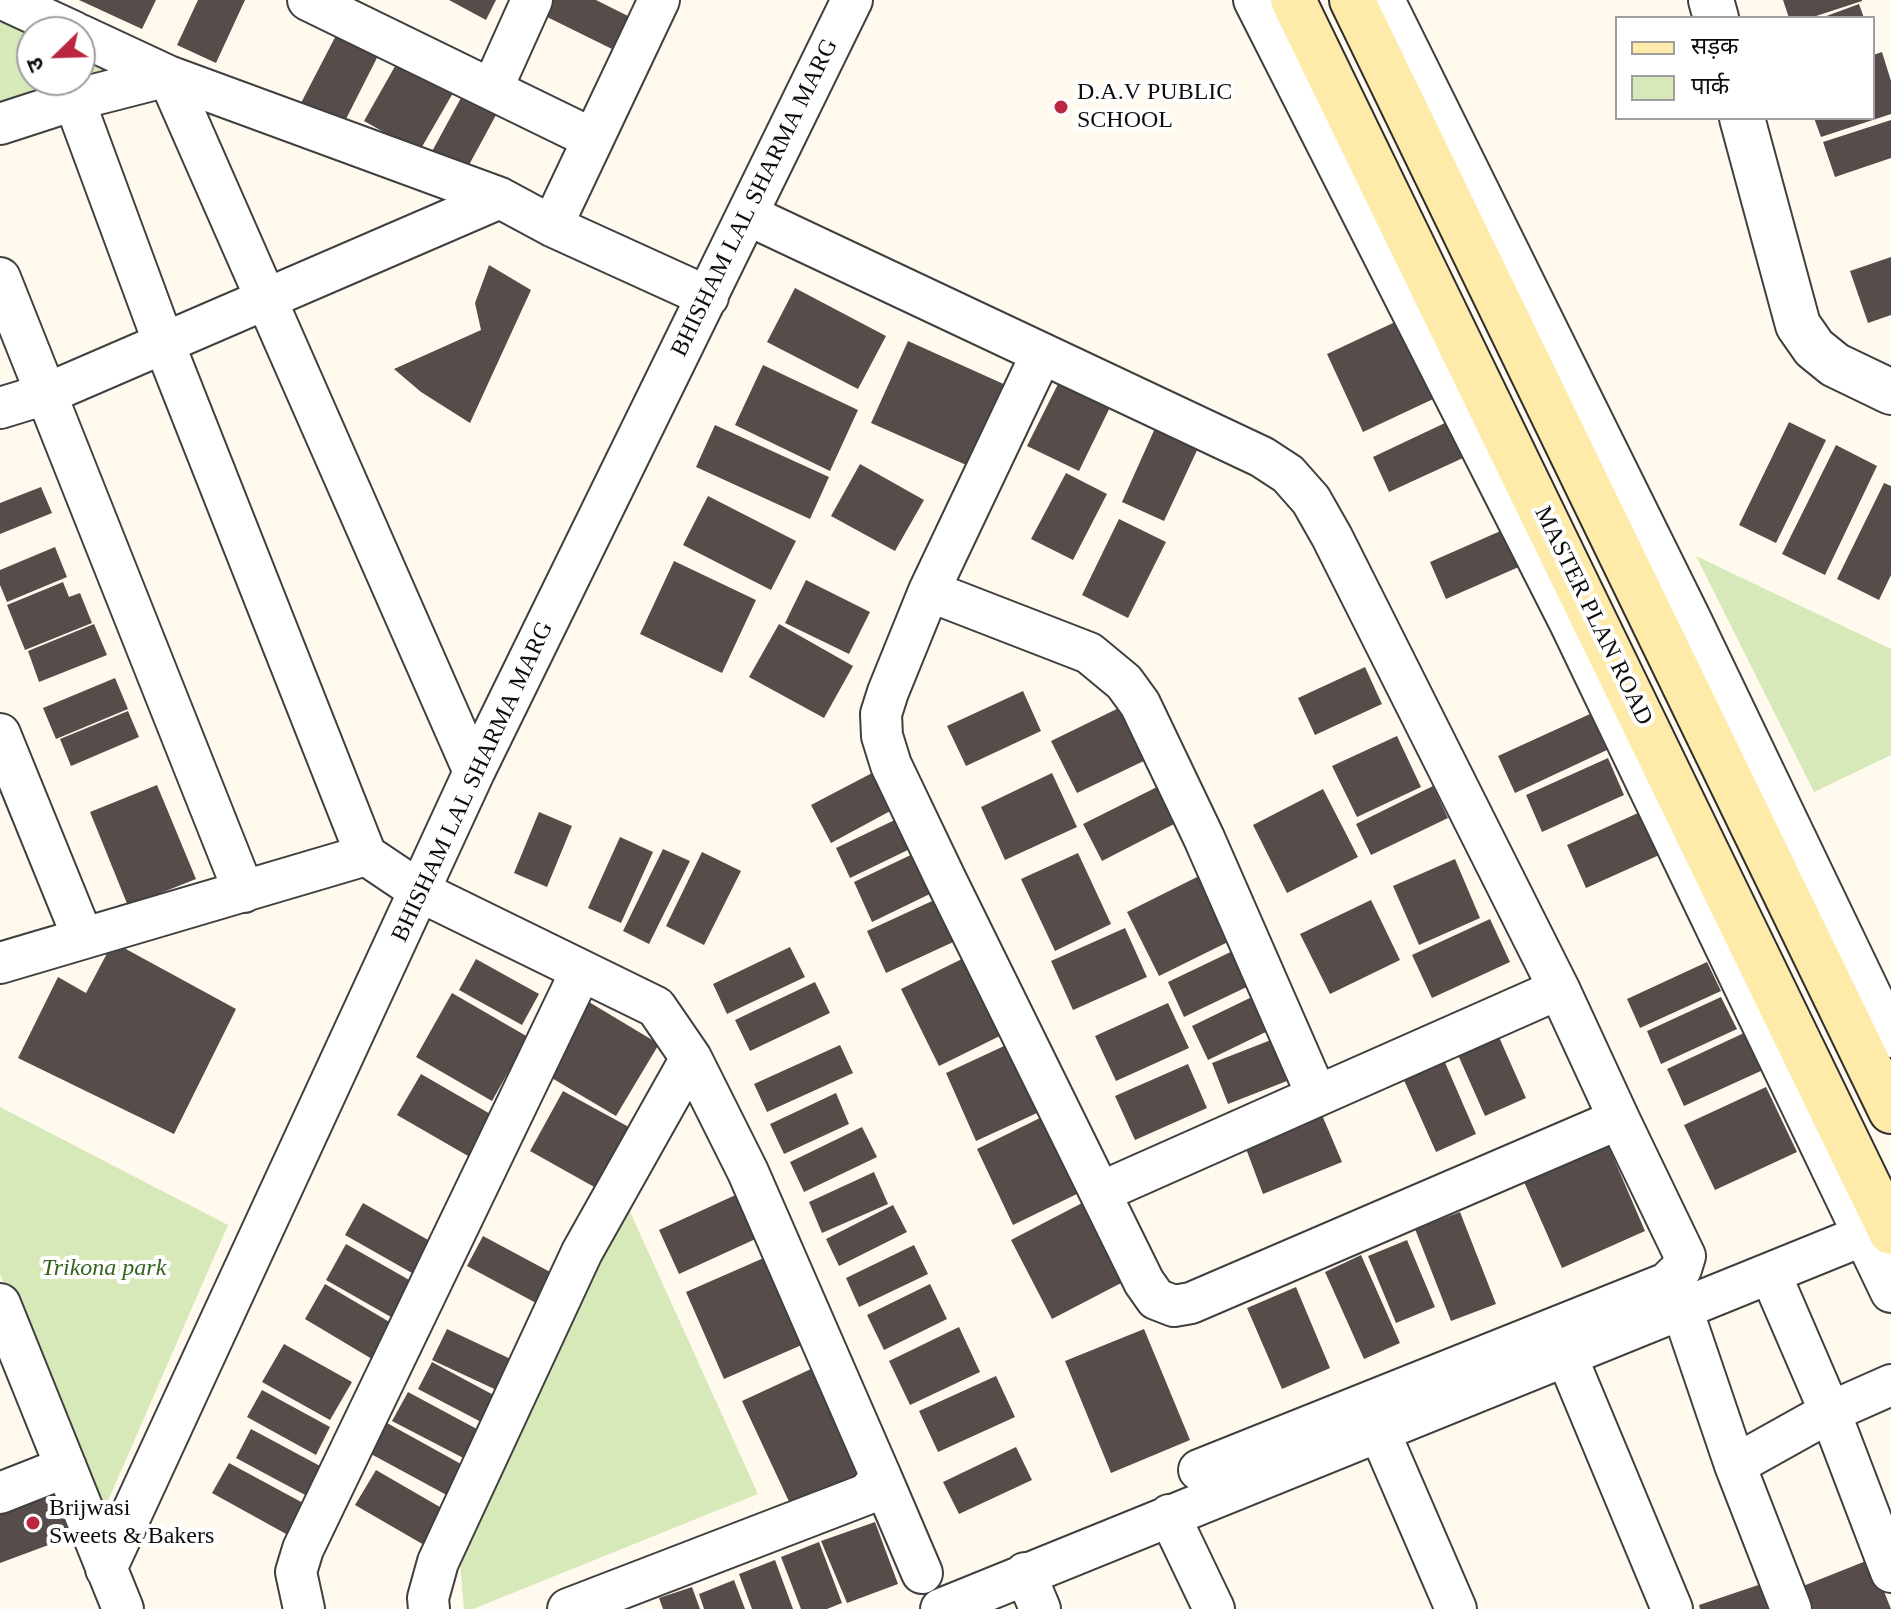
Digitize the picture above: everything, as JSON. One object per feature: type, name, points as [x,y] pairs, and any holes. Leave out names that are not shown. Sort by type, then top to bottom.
[{"type":"main road","name":"MASTER PLAN ROAD","points":[[1293,0],[1877,1234]]},
{"type":"main road","points":[[1352,0],[1891,1111]]},
{"type":"street","points":[[5,0],[40,16]]},
{"type":"street","points":[[308,0],[593,139]]},
{"type":"street","points":[[492,89],[532,0]]},
{"type":"street","points":[[552,226],[659,0]]},
{"type":"street","name":"BHISHAM LAL SHARMA MARG","points":[[106,1569],[474,772],[852,0]]},
{"type":"street","points":[[1254,0],[1877,1234],[1891,1292]]},
{"type":"street","points":[[1384,0],[1690,618],[1891,1037]]},
{"type":"street","points":[[96,42],[168,76],[500,198],[552,226],[708,297]]},
{"type":"street","points":[[0,124],[74,100],[168,76]]},
{"type":"street","points":[[168,76],[474,772]]},
{"type":"street","points":[[74,100],[163,341],[366,855],[421,892],[656,1007],[691,1058],[748,1172],[922,1573]]},
{"type":"street","points":[[1743,120],[1798,325],[1814,348],[1835,365],[1891,392]]},
{"type":"street","points":[[0,408],[46,394],[500,198]]},
{"type":"street","points":[[748,215],[1262,457],[1288,474],[1311,500],[1409,687],[1559,989],[1685,1256],[1681,1269],[1667,1283],[1199,1470]]},
{"type":"street","points":[[0,278],[244,892]]},
{"type":"street","points":[[1041,355],[929,591],[888,692],[881,714],[882,736],[891,765],[939,866],[1156,1299],[1174,1306],[1191,1303],[1619,1119]]},
{"type":"street","points":[[929,591],[1089,653],[1124,682],[1140,704],[1204,838],[1317,1096]]},
{"type":"street","points":[[0,734],[83,938]]},
{"type":"street","points":[[0,963],[366,855]]},
{"type":"street","points":[[304,1609],[296,1572],[303,1549],[581,971]]},
{"type":"street","points":[[1101,1192],[1559,989]]},
{"type":"street","points":[[429,1609],[428,1598],[438,1562],[582,1252],[691,1058]]},
{"type":"street","points":[[941,1609],[1032,1591],[1169,1515],[1770,1273],[1877,1234]]},
{"type":"street","points":[[1770,1273],[1830,1412],[1891,1572]]},
{"type":"street","points":[[0,1304],[123,1609]]},
{"type":"street","points":[[1682,1309],[1735,1465],[1791,1609]]},
{"type":"street","points":[[1566,1355],[1672,1609]]},
{"type":"street","points":[[1735,1465],[1830,1412],[1891,1385]]},
{"type":"street","points":[[1379,1431],[1456,1609]]},
{"type":"street","points":[[0,1493],[66,1467]]},
{"type":"street","points":[[568,1609],[867,1494],[875,1489],[881,1477]]},
{"type":"street","points":[[1169,1515],[1214,1609]]},
{"type":"green space","points":[[0,5],[16,18],[16,96],[63,96],[0,120]]},
{"type":"green space","points":[[96,54],[128,71],[96,83]]},
{"type":"green space","points":[[1696,556],[1891,649],[1891,755],[1814,792]]},
{"type":"green space","name":"Trikona park","points":[[0,1107],[228,1225],[101,1517],[0,1274]]},
{"type":"green space","points":[[626,1203],[758,1494],[473,1609],[464,1609],[459,1552]]},
{"type":"building","points":[[79,0],[156,0],[142,29]]},
{"type":"building","points":[[198,0],[245,0],[216,63],[177,45]]},
{"type":"building","points":[[449,0],[496,0],[486,20]]},
{"type":"building","points":[[543,0],[596,0],[628,16],[612,49],[537,12]]},
{"type":"building","points":[[1783,0],[1862,0],[1816,16],[1788,16]]},
{"type":"building","points":[[1859,4],[1863,16],[1826,16]]},
{"type":"building","points":[[345,18],[386,40],[344,123],[301,103]]},
{"type":"building","points":[[1882,52],[1891,81],[1891,114],[1875,119],[1875,54]]},
{"type":"building","points":[[398,61],[453,93],[419,152],[364,121]]},
{"type":"building","points":[[468,85],[502,104],[463,176],[429,157]]},
{"type":"building","points":[[1815,120],[1873,120],[1821,137]]},
{"type":"building","points":[[1891,120],[1891,158],[1835,177],[1823,142]]},
{"type":"building","points":[[1891,257],[1891,315],[1868,323],[1850,271]]},
{"type":"building","points":[[489,265],[531,290],[470,423],[421,392],[394,369],[481,330],[475,303]]},
{"type":"building","points":[[795,288],[886,336],[858,389],[767,342]]},
{"type":"building","points":[[1410,315],[1446,393],[1363,432],[1327,354]]},
{"type":"building","points":[[908,341],[1008,386],[973,468],[871,423]]},
{"type":"building","points":[[763,365],[858,410],[830,471],[735,425]]},
{"type":"building","points":[[1064,372],[1115,397],[1079,471],[1027,446]]},
{"type":"building","points":[[1447,422],[1463,458],[1389,492],[1373,457]]},
{"type":"building","points":[[1789,422],[1826,440],[1776,543],[1739,525]]},
{"type":"building","points":[[715,425],[829,477],[810,519],[696,467]]},
{"type":"building","points":[[1156,426],[1199,446],[1164,521],[1122,502]]},
{"type":"building","points":[[1836,445],[1877,466],[1825,575],[1782,554]]},
{"type":"building","points":[[860,464],[924,500],[895,551],[831,516]]},
{"type":"building","points":[[1066,473],[1107,494],[1073,560],[1031,539]]},
{"type":"building","points":[[1884,483],[1891,486],[1891,575],[1879,600],[1837,579]]},
{"type":"building","points":[[41,487],[52,513],[0,534],[0,503]]},
{"type":"building","points":[[708,496],[796,541],[771,590],[683,545]]},
{"type":"building","points":[[1119,519],[1166,542],[1128,618],[1082,595]]},
{"type":"building","points":[[1505,529],[1521,566],[1446,599],[1430,562]]},
{"type":"building","points":[[55,547],[67,577],[7,602],[0,585],[0,570]]},
{"type":"building","points":[[674,561],[756,600],[722,673],[640,634]]},
{"type":"building","points":[[806,580],[870,612],[849,654],[785,623]]},
{"type":"building","points":[[63,582],[69,597],[80,593],[92,623],[25,650],[7,605]]},
{"type":"building","points":[[94,624],[107,655],[39,682],[28,651]]},
{"type":"building","points":[[779,624],[853,666],[824,718],[749,677]]},
{"type":"building","points":[[1365,667],[1382,704],[1315,735],[1298,698]]},
{"type":"building","points":[[115,678],[128,709],[56,739],[43,708]]},
{"type":"building","points":[[1023,691],[1041,731],[966,766],[947,726]]},
{"type":"building","points":[[1125,705],[1150,758],[1077,793],[1051,741]]},
{"type":"building","points":[[128,711],[139,737],[71,766],[60,739]]},
{"type":"building","points":[[1590,714],[1607,750],[1515,793],[1498,756]]},
{"type":"building","points":[[1397,736],[1421,787],[1357,817],[1332,766]]},
{"type":"building","points":[[1608,758],[1624,795],[1542,832],[1526,795]]},
{"type":"building","points":[[874,772],[894,809],[831,843],[811,805]]},
{"type":"building","points":[[1052,773],[1077,827],[1005,860],[981,807]]},
{"type":"building","points":[[157,785],[196,879],[128,906],[90,812]]},
{"type":"building","points":[[1159,786],[1178,822],[1102,861],[1083,824]]},
{"type":"building","points":[[1433,786],[1448,818],[1371,855],[1356,824]]},
{"type":"building","points":[[1323,789],[1358,857],[1287,893],[1253,825]]},
{"type":"building","points":[[1647,809],[1666,852],[1586,888],[1567,845]]},
{"type":"building","points":[[539,812],[572,826],[547,887],[514,873]]},
{"type":"building","points":[[899,818],[914,847],[850,878],[836,848]]},
{"type":"building","points":[[620,837],[653,852],[621,923],[588,908]]},
{"type":"building","points":[[663,849],[690,861],[649,944],[623,931]]},
{"type":"building","points":[[702,852],[741,871],[704,945],[666,926]]},
{"type":"building","points":[[917,852],[936,891],[872,922],[854,882]]},
{"type":"building","points":[[1078,853],[1111,924],[1055,951],[1021,879]]},
{"type":"building","points":[[1455,859],[1480,918],[1419,945],[1393,886]]},
{"type":"building","points":[[1199,876],[1230,941],[1159,976],[1127,912]]},
{"type":"building","points":[[943,896],[962,938],[886,973],[867,931]]},
{"type":"building","points":[[1371,900],[1400,960],[1330,994],[1300,934]]},
{"type":"building","points":[[1490,919],[1510,962],[1432,998],[1412,955]]},
{"type":"building","points":[[1125,928],[1147,977],[1073,1010],[1051,961]]},
{"type":"building","points":[[113,942],[236,1009],[174,1134],[18,1058],[58,977],[86,993]]},
{"type":"building","points":[[790,947],[805,977],[727,1014],[713,984]]},
{"type":"building","points":[[1239,948],[1255,983],[1184,1017],[1168,982]]},
{"type":"building","points":[[972,954],[1010,1031],[939,1066],[901,989]]},
{"type":"building","points":[[476,959],[539,994],[522,1025],[459,990]]},
{"type":"building","points":[[1707,962],[1721,991],[1640,1028],[1627,999]]},
{"type":"building","points":[[815,982],[830,1013],[750,1051],[735,1020]]},
{"type":"building","points":[[452,993],[528,1037],[492,1101],[416,1057]]},
{"type":"building","points":[[1256,995],[1272,1029],[1208,1060],[1192,1026]]},
{"type":"building","points":[[1721,997],[1737,1029],[1661,1064],[1647,1031]]},
{"type":"building","points":[[589,1002],[659,1044],[616,1116],[545,1074]]},
{"type":"building","points":[[1168,1003],[1189,1048],[1116,1081],[1095,1036]]},
{"type":"building","points":[[1495,1028],[1526,1098],[1485,1116],[1454,1046]]},
{"type":"building","points":[[1746,1032],[1763,1070],[1684,1106],[1667,1069]]},
{"type":"building","points":[[1276,1038],[1292,1079],[1228,1104],[1212,1063]]},
{"type":"building","points":[[1017,1040],[1048,1108],[976,1141],[946,1073]]},
{"type":"building","points":[[840,1045],[853,1073],[767,1112],[754,1084]]},
{"type":"building","points":[[1440,1051],[1476,1134],[1436,1152],[1399,1069]]},
{"type":"building","points":[[1188,1064],[1207,1108],[1135,1140],[1115,1096]]},
{"type":"building","points":[[421,1074],[499,1119],[475,1160],[397,1115]]},
{"type":"building","points":[[1766,1087],[1797,1152],[1715,1190],[1684,1125]]},
{"type":"building","points":[[563,1091],[638,1132],[605,1193],[530,1151]]},
{"type":"building","points":[[836,1093],[849,1124],[784,1154],[770,1124]]},
{"type":"building","points":[[1046,1115],[1083,1191],[1013,1225],[977,1149]]},
{"type":"building","points":[[1322,1115],[1342,1162],[1263,1194],[1245,1146]]},
{"type":"building","points":[[862,1127],[877,1157],[804,1192],[790,1162]]},
{"type":"building","points":[[1605,1138],[1645,1231],[1562,1268],[1521,1175]]},
{"type":"building","points":[[874,1172],[888,1204],[822,1233],[809,1202]]},
{"type":"building","points":[[742,1192],[762,1236],[679,1274],[659,1230]]},
{"type":"building","points":[[1084,1202],[1125,1281],[1052,1319],[1011,1240]]},
{"type":"building","points":[[363,1203],[437,1245],[419,1277],[345,1235]]},
{"type":"building","points":[[893,1205],[907,1232],[839,1266],[826,1239]]},
{"type":"building","points":[[1460,1212],[1496,1304],[1451,1321],[1415,1229]]},
{"type":"building","points":[[483,1236],[552,1273],[536,1303],[467,1266]]},
{"type":"building","points":[[1407,1240],[1435,1307],[1396,1323],[1368,1256]]},
{"type":"building","points":[[346,1244],[418,1285],[398,1321],[326,1280]]},
{"type":"building","points":[[914,1245],[928,1274],[859,1307],[846,1278]]},
{"type":"building","points":[[1361,1255],[1400,1343],[1364,1359],[1325,1272]]},
{"type":"building","points":[[766,1257],[804,1344],[724,1379],[686,1292]]},
{"type":"building","points":[[325,1284],[398,1327],[377,1362],[305,1319]]},
{"type":"building","points":[[930,1284],[947,1319],[884,1350],[867,1315]]},
{"type":"building","points":[[1296,1287],[1330,1368],[1282,1389],[1247,1308]]},
{"type":"building","points":[[959,1327],[980,1372],[910,1405],[889,1361]]},
{"type":"building","points":[[447,1329],[517,1362],[503,1393],[432,1360]]},
{"type":"building","points":[[1144,1329],[1190,1440],[1111,1473],[1065,1361]]},
{"type":"building","points":[[284,1344],[352,1382],[330,1420],[262,1382]]},
{"type":"building","points":[[432,1362],[501,1399],[487,1425],[418,1389]]},
{"type":"building","points":[[811,1369],[861,1476],[792,1508],[742,1401]]},
{"type":"building","points":[[996,1376],[1015,1417],[938,1452],[919,1411]]},
{"type":"building","points":[[262,1390],[330,1427],[316,1455],[247,1417]]},
{"type":"building","points":[[408,1392],[488,1435],[473,1463],[392,1421]]},
{"type":"building","points":[[387,1423],[470,1469],[454,1499],[371,1454]]},
{"type":"building","points":[[251,1429],[322,1467],[307,1496],[236,1458]]},
{"type":"building","points":[[1016,1447],[1032,1480],[959,1514],[943,1482]]},
{"type":"building","points":[[229,1463],[305,1504],[288,1535],[212,1493]]},
{"type":"building","points":[[376,1470],[452,1514],[431,1549],[355,1505]]},
{"type":"building","name":"Brijwasi Sweets & Bakers","points":[[53,1490],[70,1537],[0,1563],[0,1508]]},
{"type":"building","points":[[875,1522],[898,1584],[847,1603],[821,1541]]},
{"type":"building","points":[[819,1542],[842,1603],[827,1609],[801,1609],[781,1557]]},
{"type":"building","points":[[1871,1559],[1891,1609],[1795,1609],[1788,1592]]},
{"type":"building","points":[[775,1560],[793,1609],[752,1609],[739,1574]]},
{"type":"building","points":[[1776,1579],[1786,1609],[1700,1609],[1699,1605]]},
{"type":"building","points":[[734,1580],[745,1609],[704,1609],[699,1594]]},
{"type":"building","points":[[692,1587],[700,1609],[663,1609],[659,1598]]},
{"type":"place","name":"D.A.V PUBLIC SCHOOL","points":[[1061,107]]},
{"type":"place","name":"Brijwasi Sweets & Bakers","points":[[33,1523]]}]
